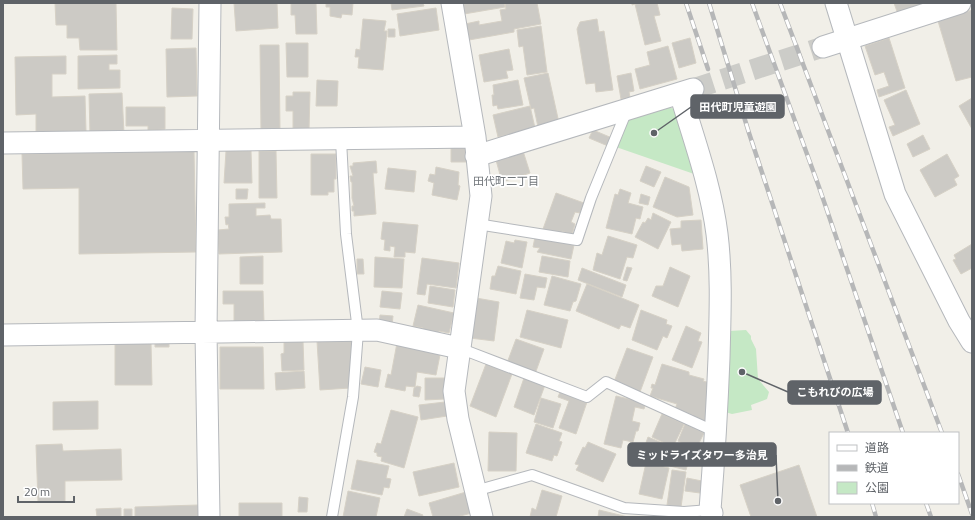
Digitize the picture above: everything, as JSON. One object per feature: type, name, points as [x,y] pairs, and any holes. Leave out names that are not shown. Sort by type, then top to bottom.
[{"type":"street","points":[[209,517],[206,332],[210,3]]},
{"type":"street","points":[[452,3],[475,147],[481,196],[454,391],[458,419],[482,517]]},
{"type":"street","points":[[836,3],[895,194],[959,321],[972,342]]},
{"type":"street","points":[[823,47],[960,3]]},
{"type":"street","points":[[3,143],[341,140],[475,147],[626,110],[687,91],[712,203],[717,235],[720,282],[720,330],[711,512]]},
{"type":"street","points":[[3,335],[377,330],[459,348]]},
{"type":"lane","points":[[477,224],[577,240],[591,198],[626,110]]},
{"type":"lane","points":[[332,517],[353,397],[358,330],[346,234],[341,140]]},
{"type":"lane","points":[[459,348],[587,397],[606,382],[716,432]]},
{"type":"lane","points":[[475,491],[532,475],[624,508],[684,512],[711,512]]},
{"type":"green space","points":[[668,107],[681,111],[697,175],[616,147],[629,118]]},
{"type":"green space","points":[[746,330],[751,336],[756,349],[758,379],[769,392],[767,399],[751,405],[752,410],[732,414],[725,412],[729,331]]},
{"type":"building","points":[[55,3],[116,3],[117,50],[80,50],[79,38],[67,38],[67,25],[56,25]]},
{"type":"building","points":[[234,3],[277,3],[278,28],[236,31]]},
{"type":"building","points":[[291,3],[316,3],[317,34],[296,34],[295,15],[291,15]]},
{"type":"building","points":[[326,3],[353,3],[352,15],[342,14],[341,18],[330,16],[330,7],[326,7]]},
{"type":"building","points":[[391,3],[423,3],[424,6],[392,10]]},
{"type":"building","points":[[462,3],[504,3],[505,7],[464,14]]},
{"type":"building","points":[[505,3],[537,3],[541,24],[514,29],[514,32],[469,40],[465,24],[479,21],[479,25],[502,21],[500,10],[506,9]]},
{"type":"building","points":[[632,3],[657,3],[660,15],[654,16],[661,41],[645,45],[635,4],[632,5]]},
{"type":"building","points":[[894,3],[933,3],[899,17]]},
{"type":"building","points":[[172,8],[193,9],[192,39],[171,39]]},
{"type":"building","points":[[436,8],[439,30],[400,36],[397,14]]},
{"type":"building","points":[[972,10],[972,77],[956,81],[938,21]]},
{"type":"building","points":[[363,19],[386,21],[384,31],[387,31],[383,70],[358,68],[359,57],[355,57],[356,49],[360,50]]},
{"type":"building","points":[[597,19],[599,32],[604,31],[613,90],[596,92],[595,83],[586,84],[577,29],[580,22]]},
{"type":"building","points":[[541,26],[547,72],[527,75],[523,46],[519,47],[517,30]]},
{"type":"building","points":[[388,29],[395,29],[395,37],[388,37]]},
{"type":"building","points":[[690,38],[696,63],[679,68],[672,43]]},
{"type":"building","points":[[889,38],[905,88],[879,97],[877,90],[889,86],[884,72],[875,75],[865,46]]},
{"type":"building","points":[[286,43],[308,43],[308,77],[287,77]]},
{"type":"building","points":[[260,45],[279,45],[280,132],[261,132]]},
{"type":"building","points":[[668,46],[677,79],[640,89],[635,69],[650,65],[647,52]]},
{"type":"building","points":[[196,48],[197,96],[167,97],[166,49]]},
{"type":"building","points":[[509,49],[513,70],[506,71],[508,78],[484,82],[479,55]]},
{"type":"building","points":[[117,55],[117,64],[109,64],[109,70],[120,70],[120,88],[78,89],[78,56]]},
{"type":"building","points":[[66,56],[66,74],[52,74],[52,97],[85,96],[86,131],[36,132],[36,114],[16,115],[15,57]]},
{"type":"building","points":[[548,73],[559,123],[538,127],[534,108],[531,109],[524,78]]},
{"type":"building","points":[[631,73],[634,91],[629,92],[630,97],[621,99],[617,76]]},
{"type":"building","points":[[317,80],[338,81],[337,106],[316,106]]},
{"type":"building","points":[[518,80],[523,105],[498,109],[497,105],[493,106],[493,85]]},
{"type":"building","points":[[906,90],[920,124],[893,136],[889,127],[895,125],[884,100]]},
{"type":"building","points":[[293,92],[310,92],[309,130],[293,129],[293,111],[286,111],[286,96],[293,96]]},
{"type":"building","points":[[122,93],[124,134],[90,135],[89,94]]},
{"type":"building","points":[[972,98],[972,129],[959,106]]},
{"type":"building","points":[[530,106],[535,128],[498,137],[493,115]]},
{"type":"building","points":[[126,107],[165,107],[165,129],[148,130],[148,126],[126,126]]},
{"type":"building","points":[[593,130],[612,138],[608,146],[589,138]]},
{"type":"building","points":[[923,135],[930,149],[913,157],[907,144]]},
{"type":"building","points":[[465,145],[466,162],[451,162],[451,146]]},
{"type":"building","points":[[194,151],[196,252],[79,254],[79,188],[23,189],[22,154]]},
{"type":"building","points":[[226,151],[251,151],[252,183],[224,183]]},
{"type":"building","points":[[259,151],[276,151],[277,198],[259,198]]},
{"type":"building","points":[[523,151],[530,173],[502,182],[496,160]]},
{"type":"building","points":[[311,154],[336,154],[336,179],[334,179],[334,192],[328,192],[328,195],[311,195]]},
{"type":"building","points":[[947,154],[959,176],[954,179],[957,185],[935,197],[920,170]]},
{"type":"building","points":[[376,161],[377,173],[373,173],[376,214],[354,216],[354,211],[352,211],[352,206],[354,206],[350,176],[353,176],[350,166],[353,166],[353,163]]},
{"type":"building","points":[[646,166],[661,172],[654,187],[640,181]]},
{"type":"building","points":[[436,167],[459,172],[458,185],[460,186],[457,200],[432,195],[434,183],[428,181],[430,174],[435,175]]},
{"type":"building","points":[[388,168],[416,171],[414,192],[385,189]]},
{"type":"building","points":[[665,177],[689,187],[693,215],[677,217],[653,207]]},
{"type":"building","points":[[236,189],[248,189],[247,199],[236,199]]},
{"type":"building","points":[[620,189],[631,193],[628,203],[643,207],[640,219],[636,218],[632,234],[606,228],[615,194],[618,195]]},
{"type":"building","points":[[556,193],[584,203],[580,213],[575,212],[571,222],[575,224],[572,235],[562,231],[560,235],[543,229]]},
{"type":"building","points":[[641,194],[650,197],[648,205],[639,203]]},
{"type":"building","points":[[265,203],[265,208],[256,208],[256,216],[270,215],[271,219],[281,219],[282,252],[219,254],[218,230],[229,229],[228,224],[226,225],[225,217],[229,217],[229,204]]},
{"type":"building","points":[[653,213],[671,222],[658,249],[635,237],[643,222],[645,223],[648,218],[651,220]]},
{"type":"building","points":[[701,220],[703,249],[682,251],[681,244],[672,245],[670,229],[681,228],[681,221]]},
{"type":"building","points":[[383,222],[418,225],[415,253],[405,252],[405,257],[394,257],[395,247],[390,246],[390,251],[384,250],[385,240],[381,239]]},
{"type":"building","points":[[608,236],[637,245],[633,258],[627,257],[620,279],[593,270],[597,253],[602,255]]},
{"type":"building","points":[[535,237],[574,245],[571,259],[537,252],[540,248],[533,247]]},
{"type":"building","points":[[515,240],[527,242],[522,268],[501,263],[506,241],[514,243]]},
{"type":"building","points":[[972,244],[972,268],[961,274],[953,260],[956,259],[954,255]]},
{"type":"building","points":[[263,256],[263,284],[240,284],[240,257]]},
{"type":"building","points":[[542,256],[570,261],[568,277],[539,272]]},
{"type":"building","points":[[375,257],[404,259],[402,288],[374,287]]},
{"type":"building","points":[[422,258],[459,263],[456,288],[427,284],[425,295],[417,294]]},
{"type":"building","points":[[357,259],[363,259],[364,274],[357,274]]},
{"type":"building","points":[[498,266],[521,271],[516,294],[490,289],[492,276],[495,276]]},
{"type":"building","points":[[627,267],[632,268],[627,281],[623,280]]},
{"type":"building","points":[[670,267],[690,276],[678,307],[652,296],[656,286],[663,286]]},
{"type":"building","points":[[582,268],[626,285],[622,297],[578,280]]},
{"type":"building","points":[[525,274],[547,278],[545,288],[537,287],[534,300],[520,298]]},
{"type":"building","points":[[552,276],[581,284],[576,301],[573,302],[570,311],[544,305]]},
{"type":"building","points":[[587,284],[639,305],[630,328],[621,325],[619,329],[576,311]]},
{"type":"building","points":[[430,286],[455,290],[453,307],[428,303]]},
{"type":"building","points":[[223,291],[263,291],[264,322],[234,323],[234,304],[223,304]]},
{"type":"building","points":[[382,291],[402,293],[400,309],[380,307]]},
{"type":"building","points":[[476,298],[499,302],[494,341],[470,338]]},
{"type":"building","points":[[418,305],[454,313],[449,333],[439,331],[438,334],[413,326]]},
{"type":"building","points":[[527,310],[568,320],[561,348],[520,337]]},
{"type":"building","points":[[641,310],[667,320],[666,324],[672,326],[667,338],[663,336],[657,350],[632,340]]},
{"type":"building","points":[[380,315],[393,316],[392,326],[379,325]]},
{"type":"building","points":[[686,326],[701,333],[698,341],[702,342],[692,368],[672,360]]},
{"type":"building","points":[[353,339],[350,388],[320,390],[317,341]]},
{"type":"building","points":[[516,339],[544,349],[535,374],[507,363]]},
{"type":"building","points":[[155,340],[169,340],[169,347],[155,347]]},
{"type":"building","points":[[303,341],[304,370],[282,371],[281,354],[284,353],[284,342]]},
{"type":"building","points":[[115,343],[151,343],[152,385],[115,385]]},
{"type":"building","points":[[397,343],[441,350],[436,375],[417,372],[415,387],[406,386],[405,391],[385,387],[388,374],[391,375]]},
{"type":"building","points":[[220,347],[263,347],[264,389],[220,389]]},
{"type":"building","points":[[627,348],[653,357],[640,392],[614,382]]},
{"type":"building","points":[[486,364],[512,374],[496,417],[470,406]]},
{"type":"building","points":[[662,364],[689,372],[689,375],[704,379],[703,381],[710,383],[708,424],[692,418],[693,415],[675,409],[677,404],[650,396],[653,388],[651,388],[652,384],[655,385]]},
{"type":"building","points":[[365,367],[381,370],[378,387],[361,384]]},
{"type":"building","points":[[304,371],[305,388],[276,390],[275,373]]},
{"type":"building","points":[[425,378],[445,378],[445,399],[425,400]]},
{"type":"building","points":[[524,378],[545,385],[534,415],[514,407]]},
{"type":"building","points":[[417,386],[421,387],[419,397],[413,396],[414,388]]},
{"type":"building","points":[[560,392],[587,402],[576,434],[559,428],[569,401],[558,397]]},
{"type":"building","points":[[616,396],[646,403],[644,409],[635,407],[632,421],[640,423],[638,431],[636,431],[633,442],[623,440],[621,448],[604,444]]},
{"type":"building","points":[[541,398],[561,404],[553,428],[534,422]]},
{"type":"building","points":[[98,401],[98,429],[53,430],[53,402]]},
{"type":"building","points":[[445,402],[447,416],[421,420],[419,405]]},
{"type":"building","points":[[391,410],[418,417],[404,468],[381,461],[382,457],[377,456],[377,453],[374,452],[377,443],[381,444]]},
{"type":"building","points":[[662,414],[684,424],[673,447],[652,437]]},
{"type":"building","points":[[536,424],[562,433],[559,441],[562,442],[557,456],[554,455],[552,461],[526,453]]},
{"type":"building","points":[[685,424],[704,433],[696,449],[678,441]]},
{"type":"building","points":[[489,432],[517,433],[516,471],[488,471]]},
{"type":"building","points":[[648,437],[674,448],[667,464],[642,454]]},
{"type":"building","points":[[588,442],[616,454],[603,482],[576,470],[579,465],[575,464],[583,447],[585,448]]},
{"type":"building","points":[[62,444],[63,451],[121,449],[122,480],[65,481],[65,502],[38,502],[36,445]]},
{"type":"building","points":[[676,444],[692,449],[686,470],[670,466]]},
{"type":"building","points":[[357,460],[389,466],[386,478],[391,479],[389,488],[384,487],[382,495],[351,489]]},
{"type":"building","points":[[454,463],[459,487],[419,496],[413,472]]},
{"type":"building","points":[[646,463],[669,468],[662,499],[639,494]]},
{"type":"building","points":[[799,465],[817,517],[751,517],[740,485]]},
{"type":"building","points":[[672,470],[686,472],[681,507],[667,505]]},
{"type":"building","points":[[687,478],[702,481],[700,493],[685,491]]},
{"type":"building","points":[[542,490],[562,496],[556,517],[530,517],[532,508],[536,510]]},
{"type":"building","points":[[348,491],[380,498],[376,517],[343,517]]},
{"type":"building","points":[[466,492],[472,513],[456,517],[433,517],[429,503]]},
{"type":"building","points":[[299,497],[308,498],[307,512],[298,512]]},
{"type":"building","points":[[239,503],[282,503],[282,517],[239,517]]},
{"type":"building","points":[[198,505],[198,517],[135,517],[135,507]]},
{"type":"building","points":[[121,508],[121,517],[97,517],[96,509]]},
{"type":"building","points":[[124,509],[132,509],[132,517],[124,517]]},
{"type":"building","points":[[407,509],[423,515],[422,517],[404,517]]},
{"type":"building","points":[[599,510],[628,517],[598,517]]},
{"type":"tunnel","points":[[693,89],[823,47]]},
{"type":"railway","points":[[686,3],[708,69]]},
{"type":"railway","points":[[709,3],[749,133],[848,432]]},
{"type":"railway","points":[[752,3],[819,187],[903,432]]},
{"type":"railway","points":[[780,3],[942,432]]},
{"type":"railway","points":[[959,477],[972,514]]},
{"type":"railway","points":[[872,504],[876,517]]},
{"type":"railway","points":[[926,504],[931,517]]},
{"type":"place","name":"田代町児童遊園","points":[[654,133]]},
{"type":"place","name":"こもれびの広場","points":[[742,372]]},
{"type":"place","name":"ミッドライズタワー多治見","points":[[778,501]]},
{"type":"district","name":"田代町二丁目","points":[[506,181]]}]
